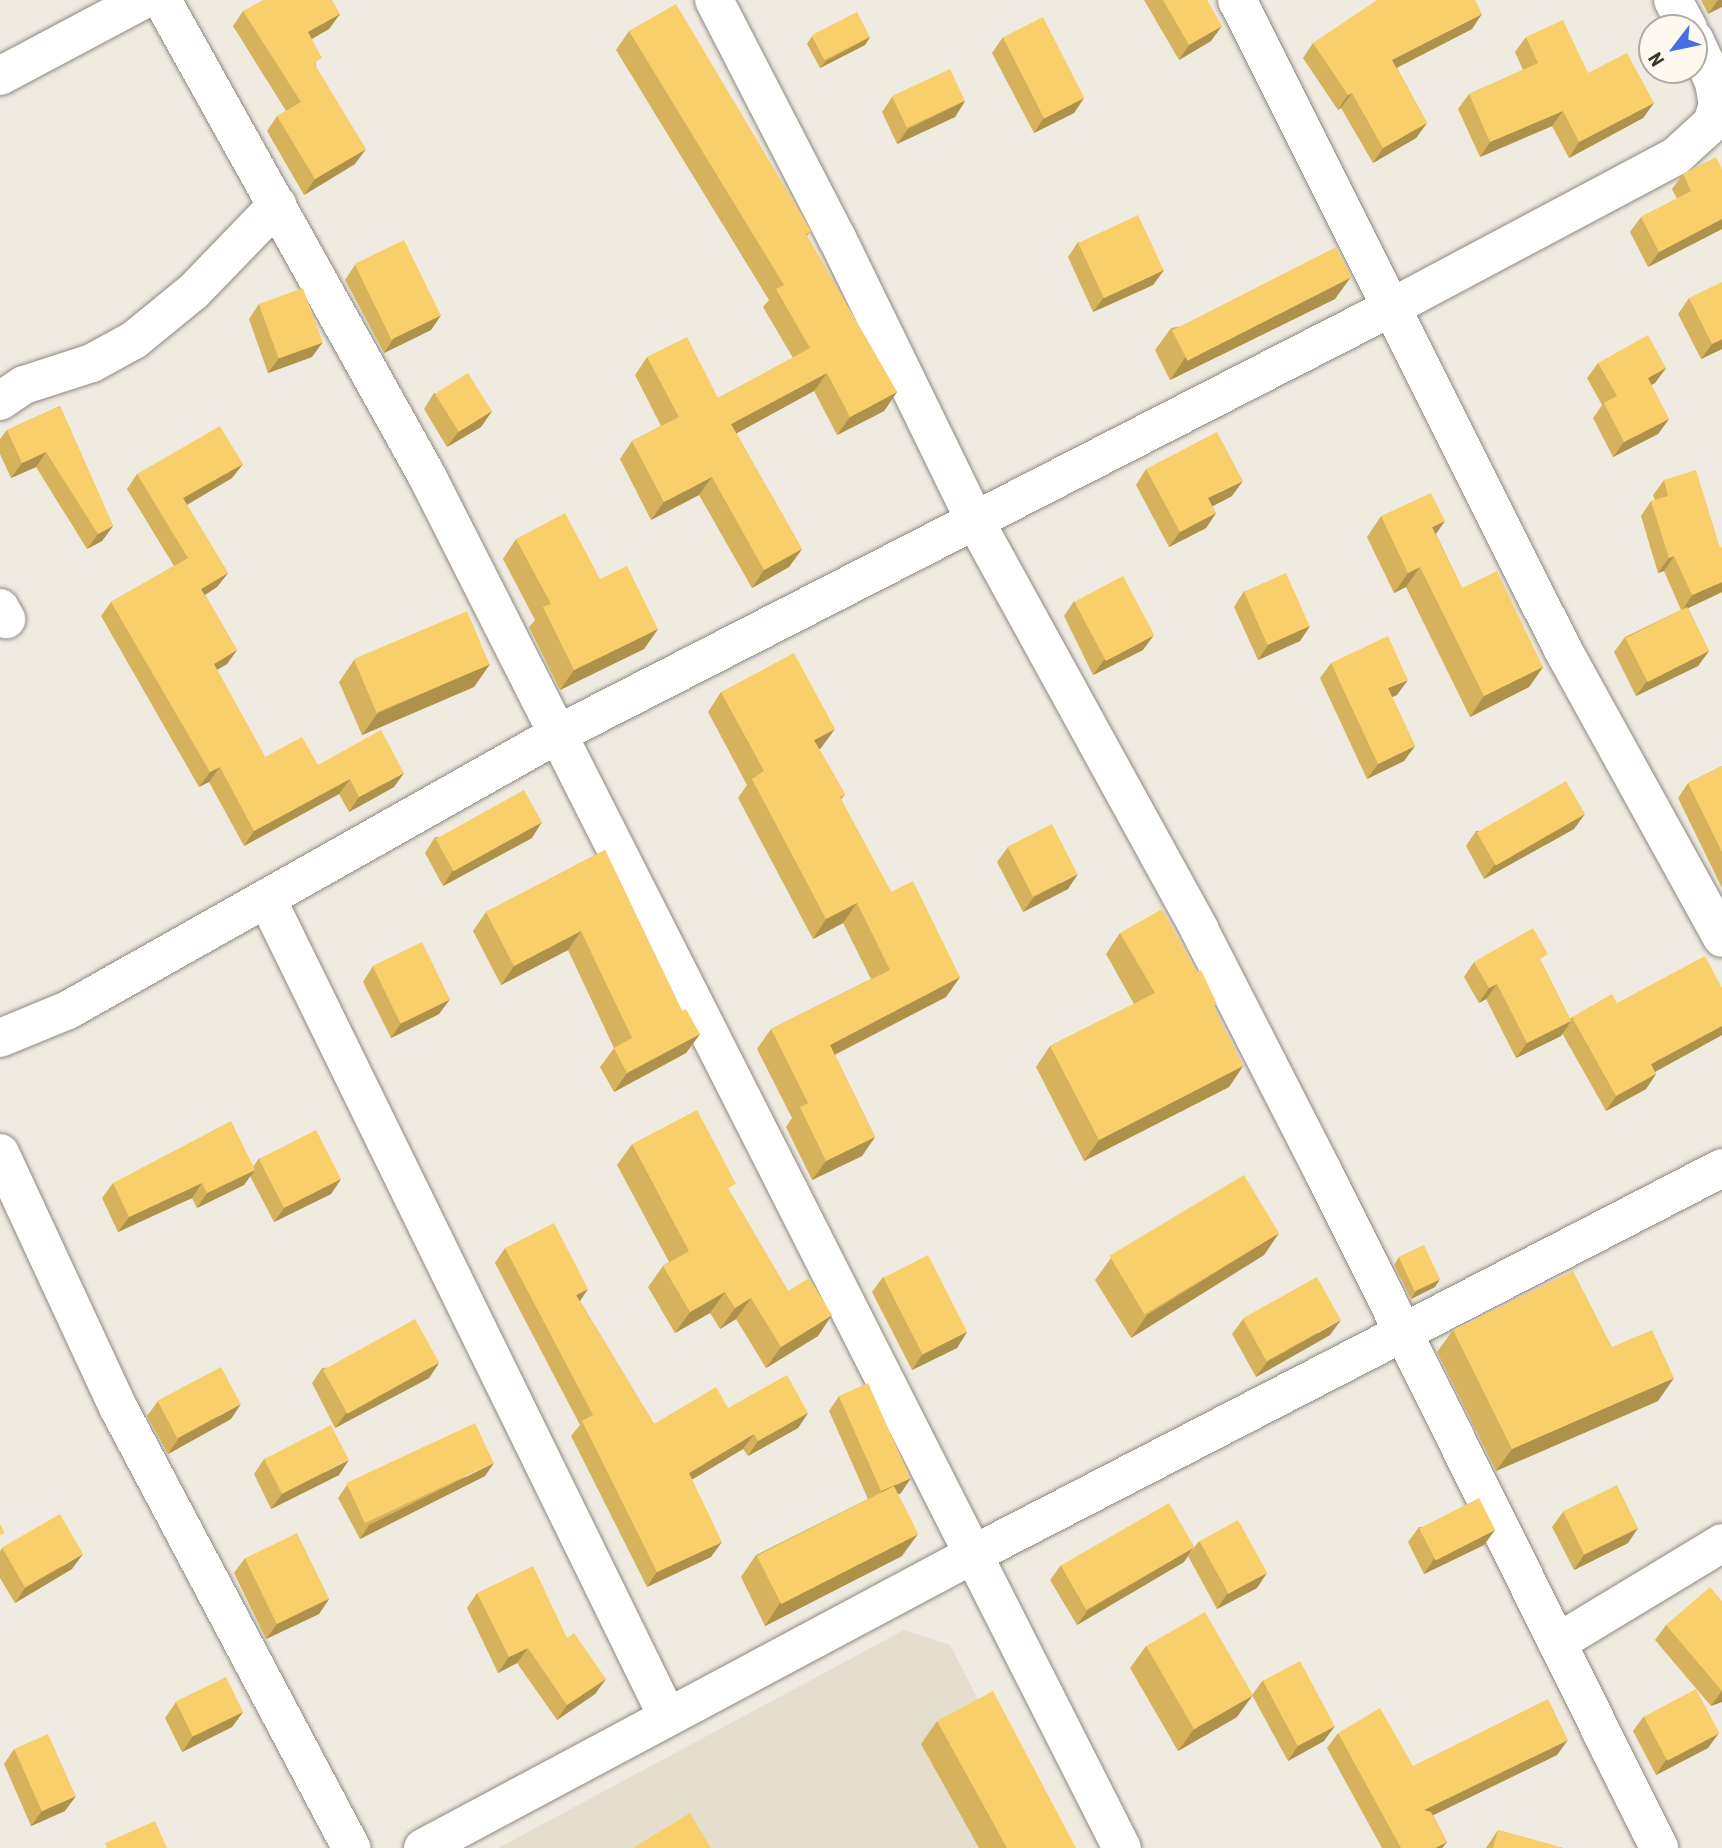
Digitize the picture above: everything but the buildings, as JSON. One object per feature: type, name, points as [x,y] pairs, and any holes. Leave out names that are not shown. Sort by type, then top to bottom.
[{"type":"street","points":[[0,76],[143,0]]},
{"type":"street","points":[[162,0],[427,477],[1122,1848]]},
{"type":"street","points":[[714,0],[837,237],[974,519],[1199,929],[1402,1333],[1484,1489],[1557,1643],[1660,1848]]},
{"type":"street","points":[[1237,0],[1562,648],[1722,938]]},
{"type":"street","points":[[0,1038],[68,1010],[558,734],[1392,307],[1675,156],[1712,123],[1718,105],[1714,82],[1708,69]]},
{"type":"street","points":[[0,401],[24,385],[92,363],[134,341],[194,291],[277,205]]},
{"type":"street","points":[[267,899],[667,1716]]},
{"type":"street","points":[[0,1153],[119,1409],[351,1848]]},
{"type":"street","points":[[423,1848],[972,1555],[1722,1167]]},
{"type":"street","points":[[1557,1643],[1722,1543]]},
{"type":"shaded area","points":[[904,1630],[950,1645],[1055,1848],[498,1848]]}]
